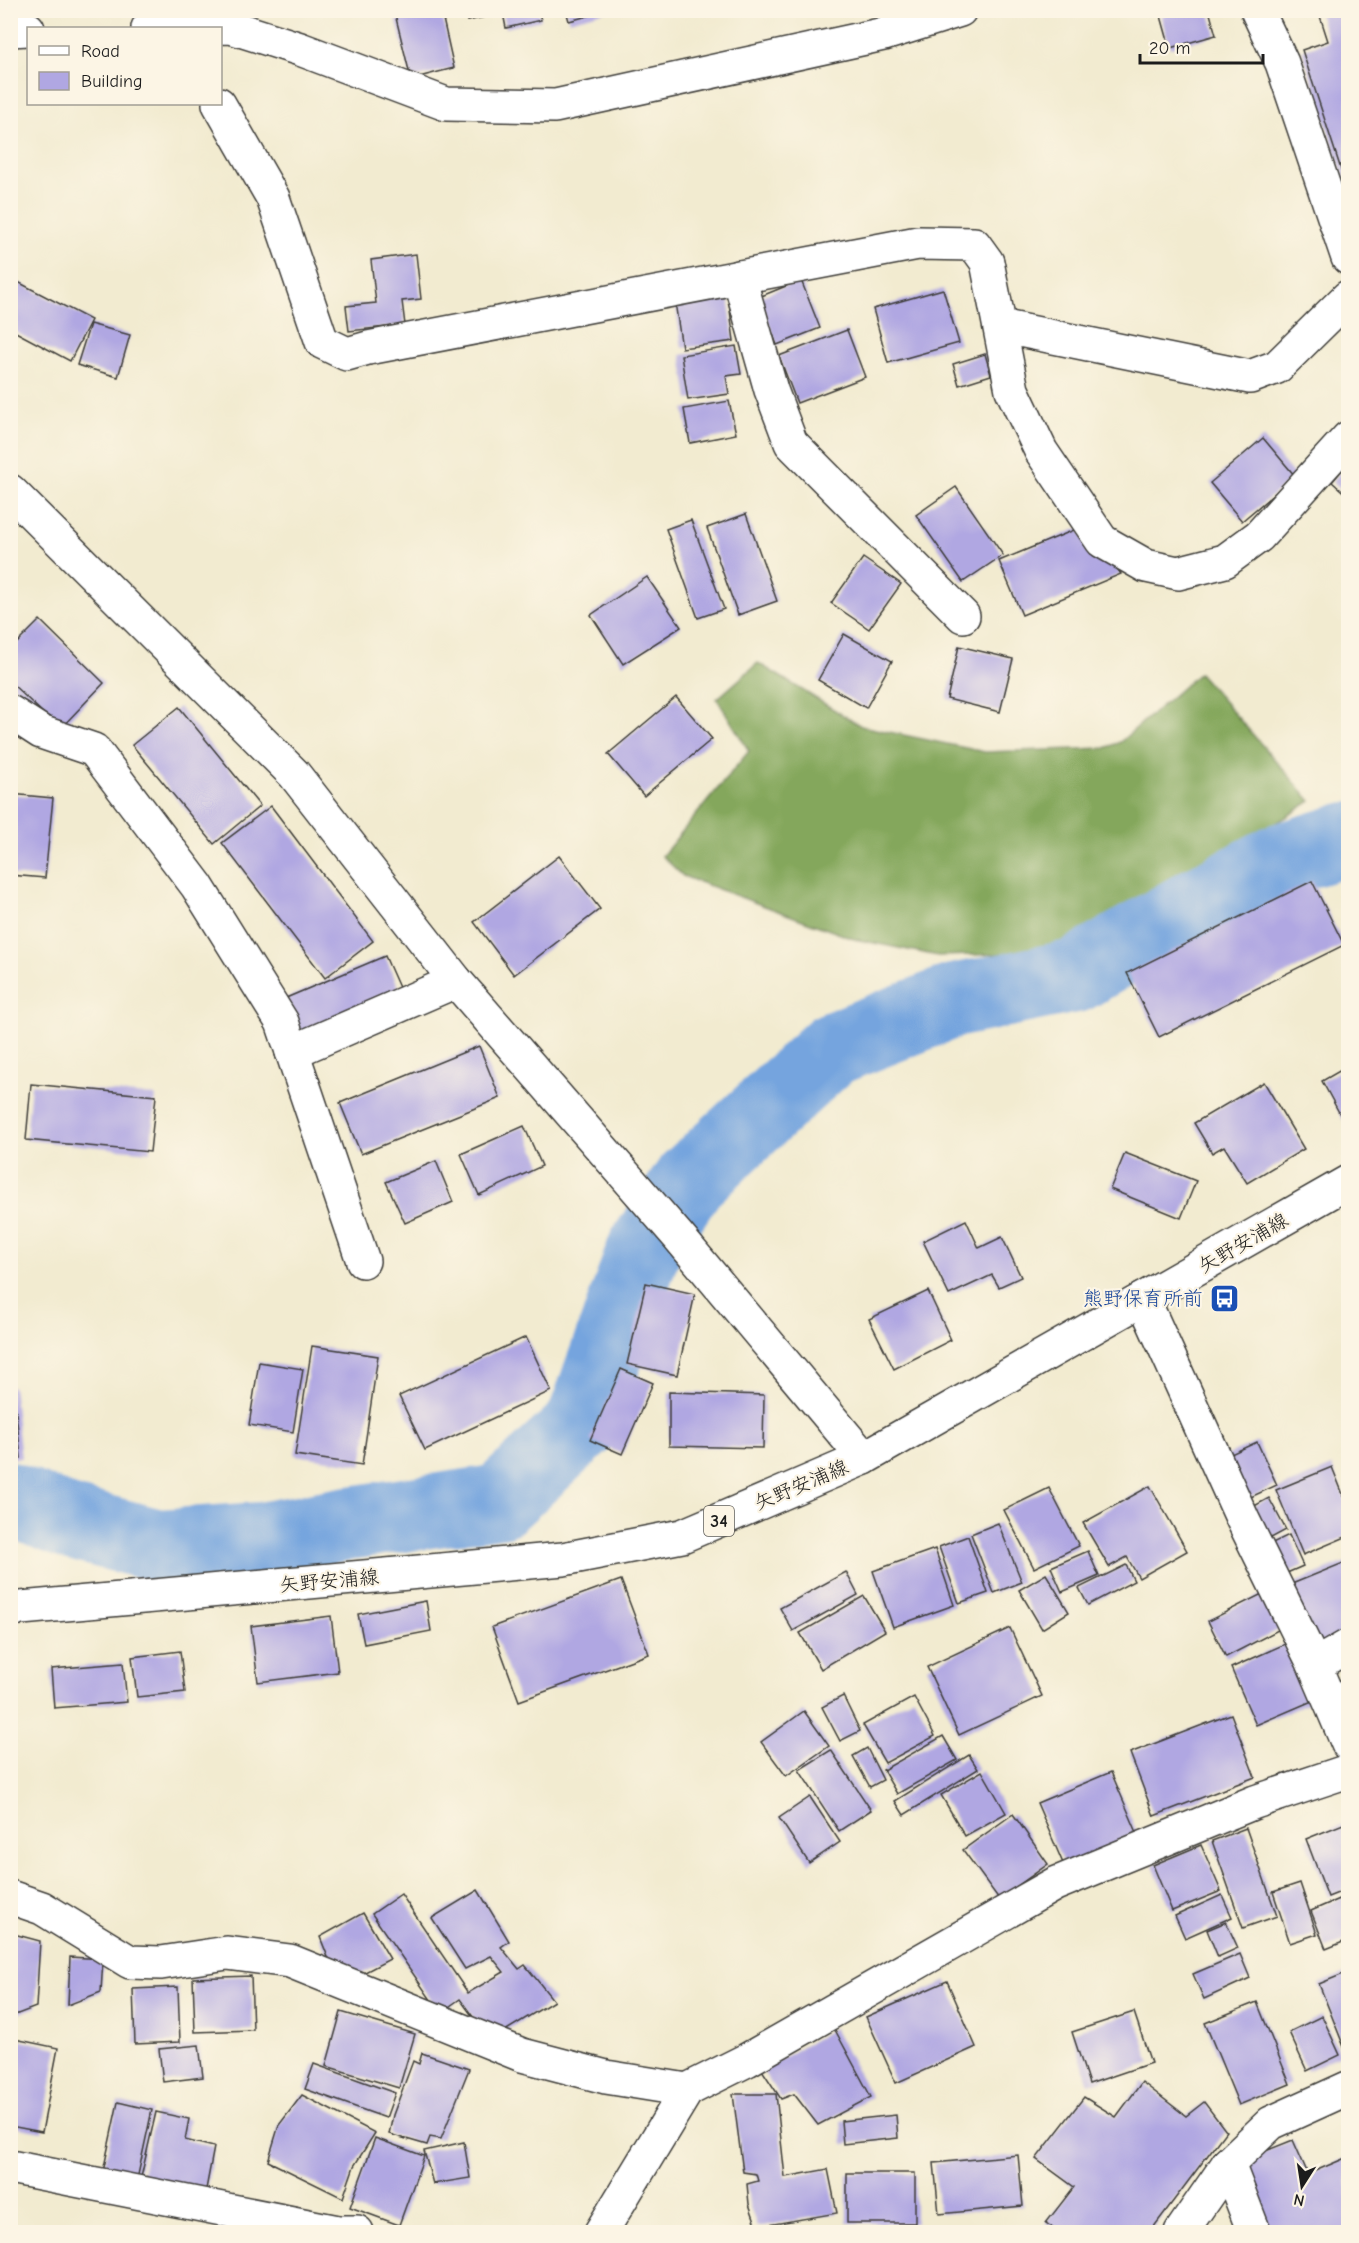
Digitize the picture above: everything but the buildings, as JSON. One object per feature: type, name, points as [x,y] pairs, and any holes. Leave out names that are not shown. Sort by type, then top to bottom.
[{"type":"street","points":[[222,27],[255,23],[300,49],[446,104],[555,106],[884,34],[960,10]]},
{"type":"street","points":[[1257,10],[1282,63],[1348,258]]},
{"type":"street","points":[[10,30],[27,29]]},
{"type":"street","points":[[220,105],[273,198],[322,342],[346,354],[918,243],[974,244],[987,262],[1012,390],[1041,451],[1102,541],[1146,566],[1178,573],[1225,561],[1259,536],[1348,438]]},
{"type":"street","points":[[740,277],[771,390],[791,443],[963,616]]},
{"type":"street","points":[[1000,326],[1250,376],[1277,367],[1348,297]]},
{"type":"street","points":[[10,492],[294,774],[456,981],[678,1236],[864,1458]]},
{"type":"street","points":[[10,712],[41,732],[94,750],[197,886],[282,1022],[363,1261]]},
{"type":"street","points":[[292,1052],[456,981]]},
{"type":"street","name":"矢野安浦線","points":[[10,1609],[563,1559],[682,1536],[864,1458],[1348,1182]]},
{"type":"street","points":[[1143,1299],[1243,1520],[1315,1665],[1348,1744]]},
{"type":"street","points":[[1315,1665],[1348,1646]]},
{"type":"street","points":[[601,2232],[687,2090],[747,2060],[1055,1884],[1255,1802],[1348,1771]]},
{"type":"street","points":[[10,1897],[42,1908],[130,1962],[161,1963],[226,1953],[290,1961],[522,2055],[606,2078],[687,2090]]},
{"type":"street","points":[[1181,2232],[1228,2164],[1271,2123],[1348,2088]]},
{"type":"street","points":[[1228,2164],[1254,2232]]},
{"type":"street","points":[[10,2166],[338,2232],[357,2232]]},
{"type":"green space","points":[[758,663],[861,726],[985,752],[1105,748],[1120,742],[1199,673],[1311,801],[1097,939],[1010,954],[938,956],[854,939],[683,876],[662,856],[749,751],[717,699]]},
{"type":"waterway","points":[[10,1499],[67,1522],[159,1546],[262,1539],[349,1523],[500,1501],[582,1425],[644,1249],[690,1180],[832,1049],[953,1001],[1075,976],[1201,902],[1280,860],[1348,839]]},
{"type":"place","name":"熊野保育所前","points":[[1224,1298]]}]
